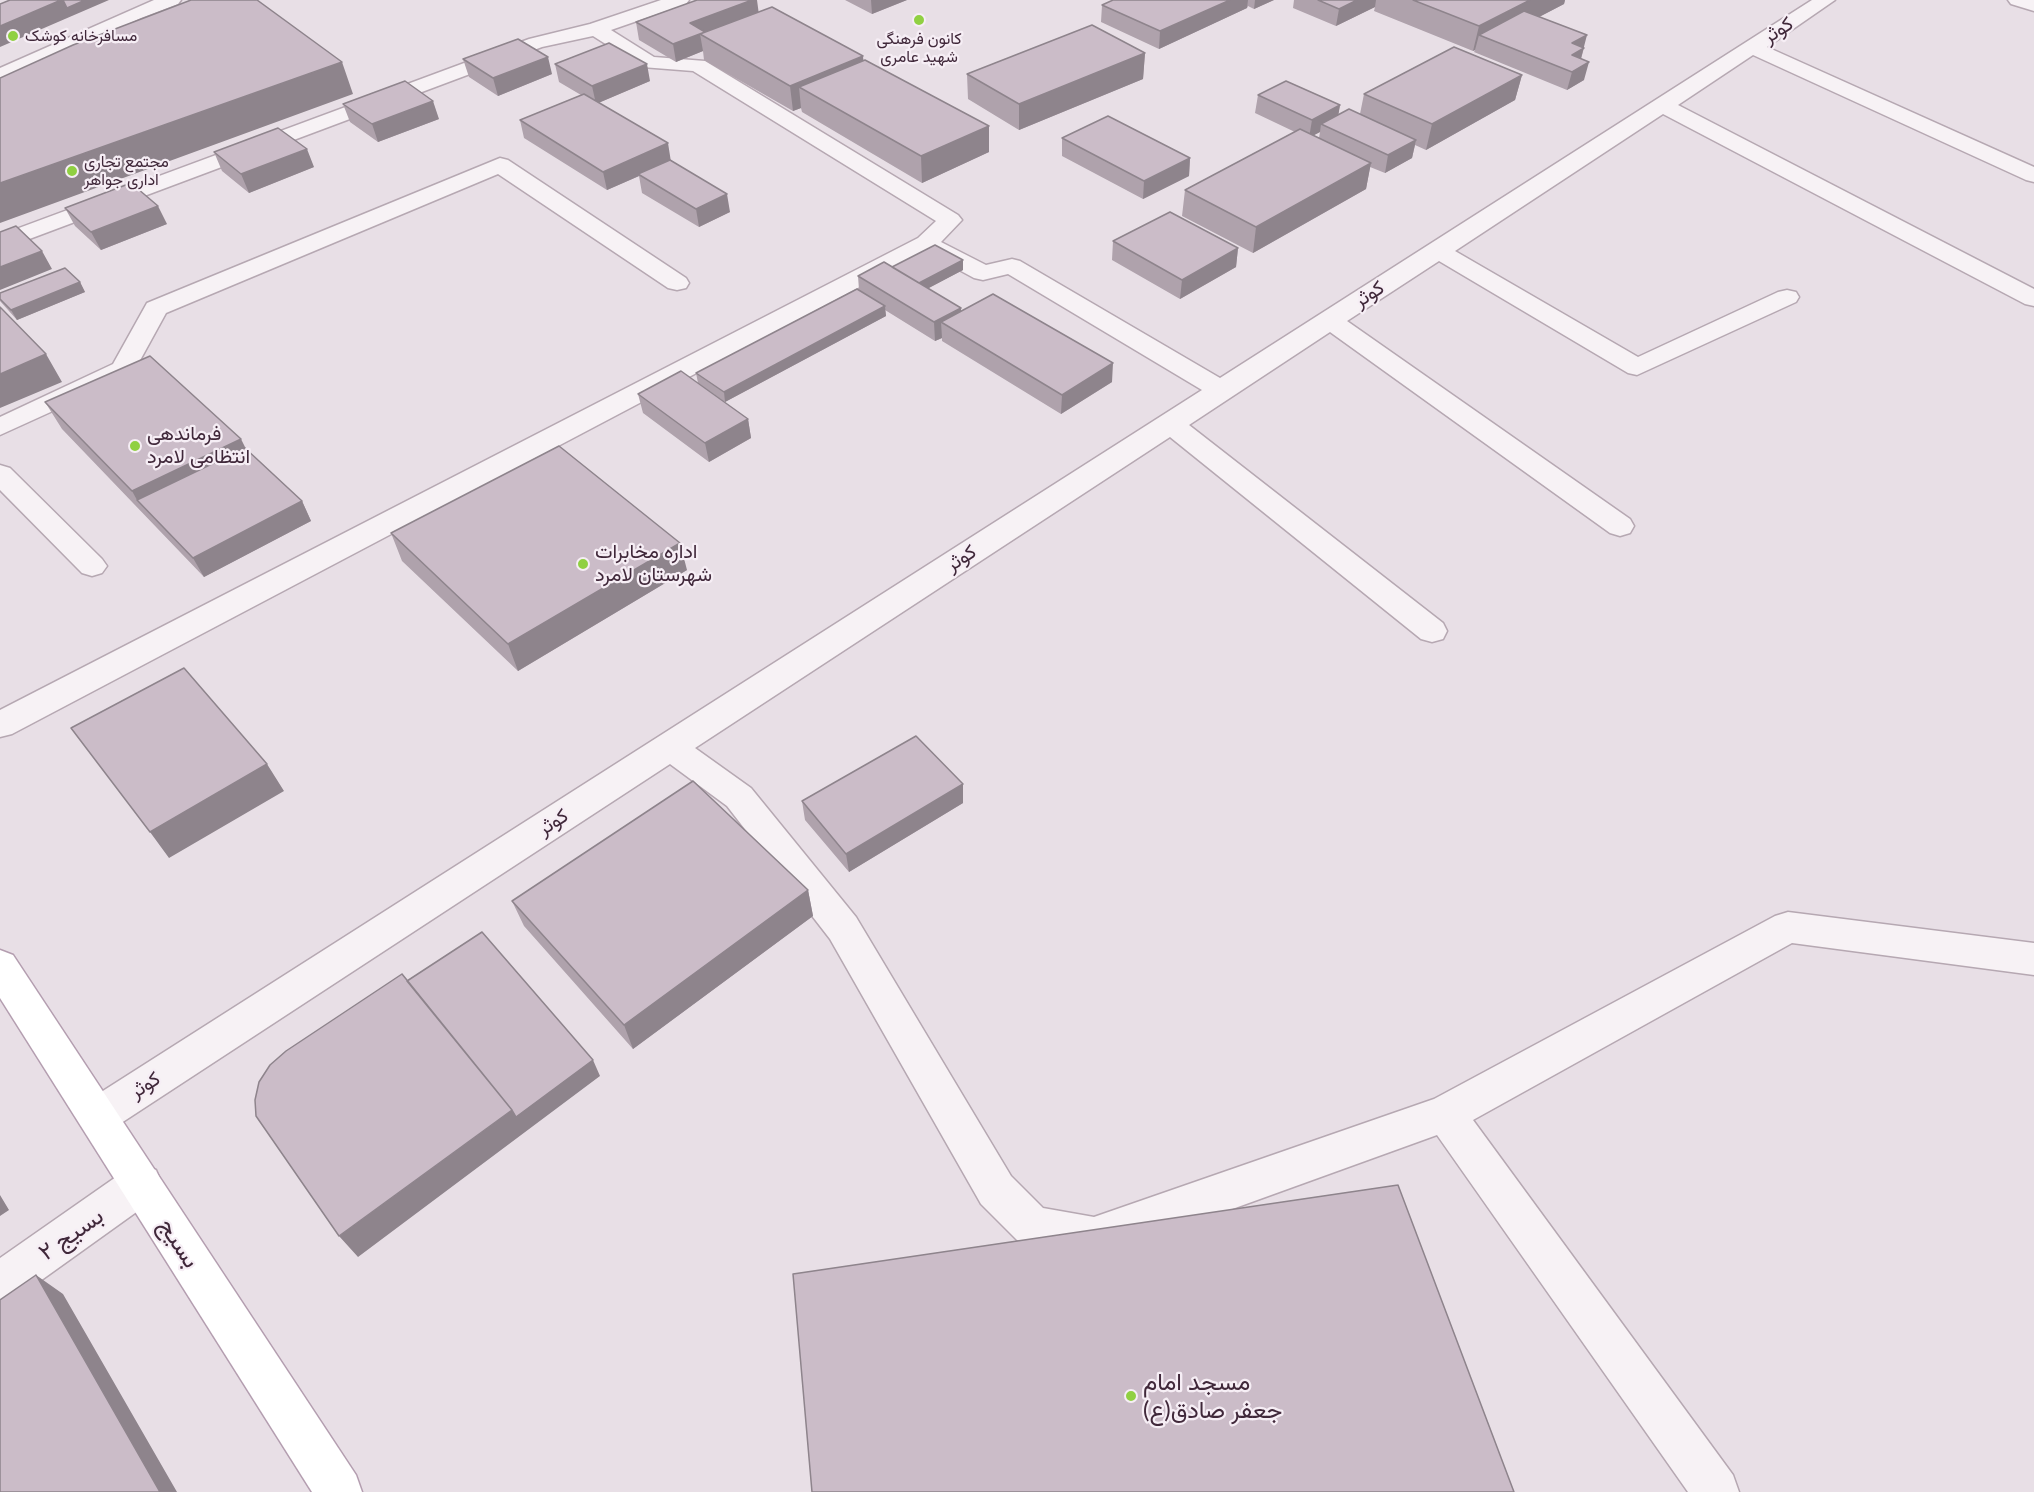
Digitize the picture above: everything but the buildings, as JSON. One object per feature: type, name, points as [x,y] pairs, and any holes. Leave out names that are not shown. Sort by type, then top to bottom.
[{"type":"main road","name":"بسیج","points":[[6,980],[98,1116],[339,1492]]},
{"type":"street","points":[[116,0],[134,14]]},
{"type":"street","points":[[0,76],[134,14],[171,0]]},
{"type":"street","points":[[0,243],[536,43],[596,28],[679,0]]},
{"type":"street","name":"کوثر","points":[[98,1116],[1825,0]]},
{"type":"street","points":[[2018,0],[2034,5]]},
{"type":"street","points":[[0,725],[926,243],[950,220],[698,65],[650,63],[596,28]]},
{"type":"street","points":[[1751,47],[2034,175]]},
{"type":"street","points":[[1662,105],[2034,299]]},
{"type":"street","points":[[0,428],[123,369],[156,308],[500,165],[677,283]]},
{"type":"street","points":[[926,243],[982,273],[1012,266],[1221,390]]},
{"type":"street","points":[[1437,250],[1637,367],[1787,297]]},
{"type":"street","points":[[1329,320],[1620,526]]},
{"type":"street","points":[[1169,423],[1432,631]]},
{"type":"street","points":[[0,474],[92,566]]},
{"type":"street","points":[[669,746],[739,797],[843,928],[996,1190],[1032,1226],[1094,1238],[1446,1114],[1788,927],[2034,959]]},
{"type":"street","points":[[1446,1114],[1716,1492]]},
{"type":"street","name":"بسیج ۲","points":[[0,1284],[141,1184]]},
{"type":"place","name":"کانون فرهنگی شهید عامری","points":[[919,20]]},
{"type":"place","name":"مسافرخانه کوشک","points":[[13,36]]},
{"type":"place","name":"مجتمع تجاری اداری جواهر","points":[[72,171]]},
{"type":"place","name":"فرماندهی انتظامی لامرد","points":[[135,446]]},
{"type":"place","name":"اداره مخابرات شهرستان لامرد","points":[[583,564]]},
{"type":"place","name":"مسجد امام جعفر صادق(ع)","points":[[1131,1396]]}]
